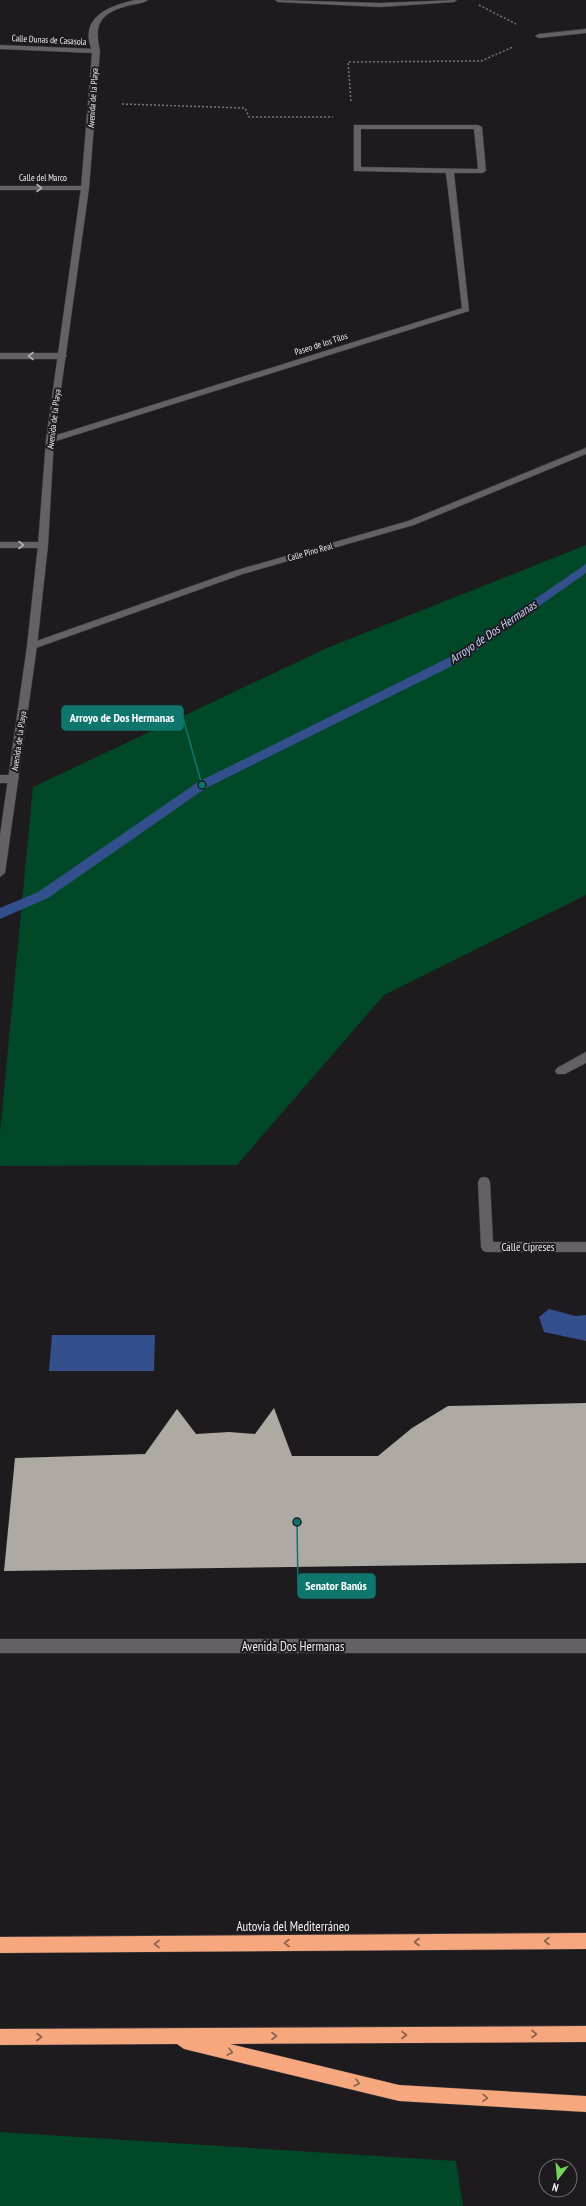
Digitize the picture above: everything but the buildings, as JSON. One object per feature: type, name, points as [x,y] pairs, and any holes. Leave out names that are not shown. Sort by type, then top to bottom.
[{"type":"highway","name":"Autovía del Mediterráneo","points":[[0,1946],[586,1941]]},
{"type":"highway","points":[[0,2037],[586,2034]]},
{"type":"highway","points":[[165,2036],[399,2093],[586,2104]]},
{"type":"street","name":"Avenida de la Playa","points":[[0,873],[32,646],[43,545],[50,440],[85,188],[96,51],[92,32],[99,18],[116,6],[145,0]]},
{"type":"street","points":[[278,0],[380,6],[454,0]]},
{"type":"street","points":[[539,36],[586,32]]},
{"type":"street","name":"Calle Dunas de Casasola","points":[[0,47],[96,51]]},
{"type":"street","points":[[357,127],[478,127],[482,170],[450,171],[357,169],[357,127]]},
{"type":"street","name":"Paseo de los Tilos","points":[[50,440],[466,309],[450,171]]},
{"type":"street","name":"Calle del Marco","points":[[0,188],[85,188]]},
{"type":"street","points":[[0,356],[62,356]]},
{"type":"street","name":"Calle Pino Real","points":[[32,646],[240,572],[411,523],[586,451]]},
{"type":"street","points":[[0,545],[43,545]]},
{"type":"street","points":[[0,779],[14,779]]},
{"type":"street","points":[[561,1070],[586,1057]]},
{"type":"street","name":"Calle Cipreses","points":[[484,1182],[486,1247],[586,1247]]},
{"type":"street","name":"Avenida Dos Hermanas","points":[[0,1646],[586,1646]]},
{"type":"path","points":[[477,4],[539,36]]},
{"type":"path","points":[[351,104],[348,62],[481,61],[539,36]]},
{"type":"path","points":[[92,103],[244,108],[249,117],[336,118]]},
{"type":"green space","points":[[586,545],[586,895],[384,995],[237,1165],[0,1166],[0,1133],[33,787],[327,648]]},
{"type":"green space","points":[[0,2132],[456,2161],[463,2206],[0,2206]]},
{"type":"water","points":[[549,1309],[575,1316],[586,1315],[586,1341],[544,1332],[539,1317]]},
{"type":"water","points":[[52,1335],[155,1335],[154,1371],[49,1371]]},
{"type":"waterway","name":"Arroyo de Dos Hermanas","points":[[0,914],[43,895],[202,785],[456,659],[586,568]]},
{"type":"place","name":"Arroyo de Dos Hermanas","points":[[202,785]]},
{"type":"place","name":"Senator Banús","points":[[297,1522]]}]
